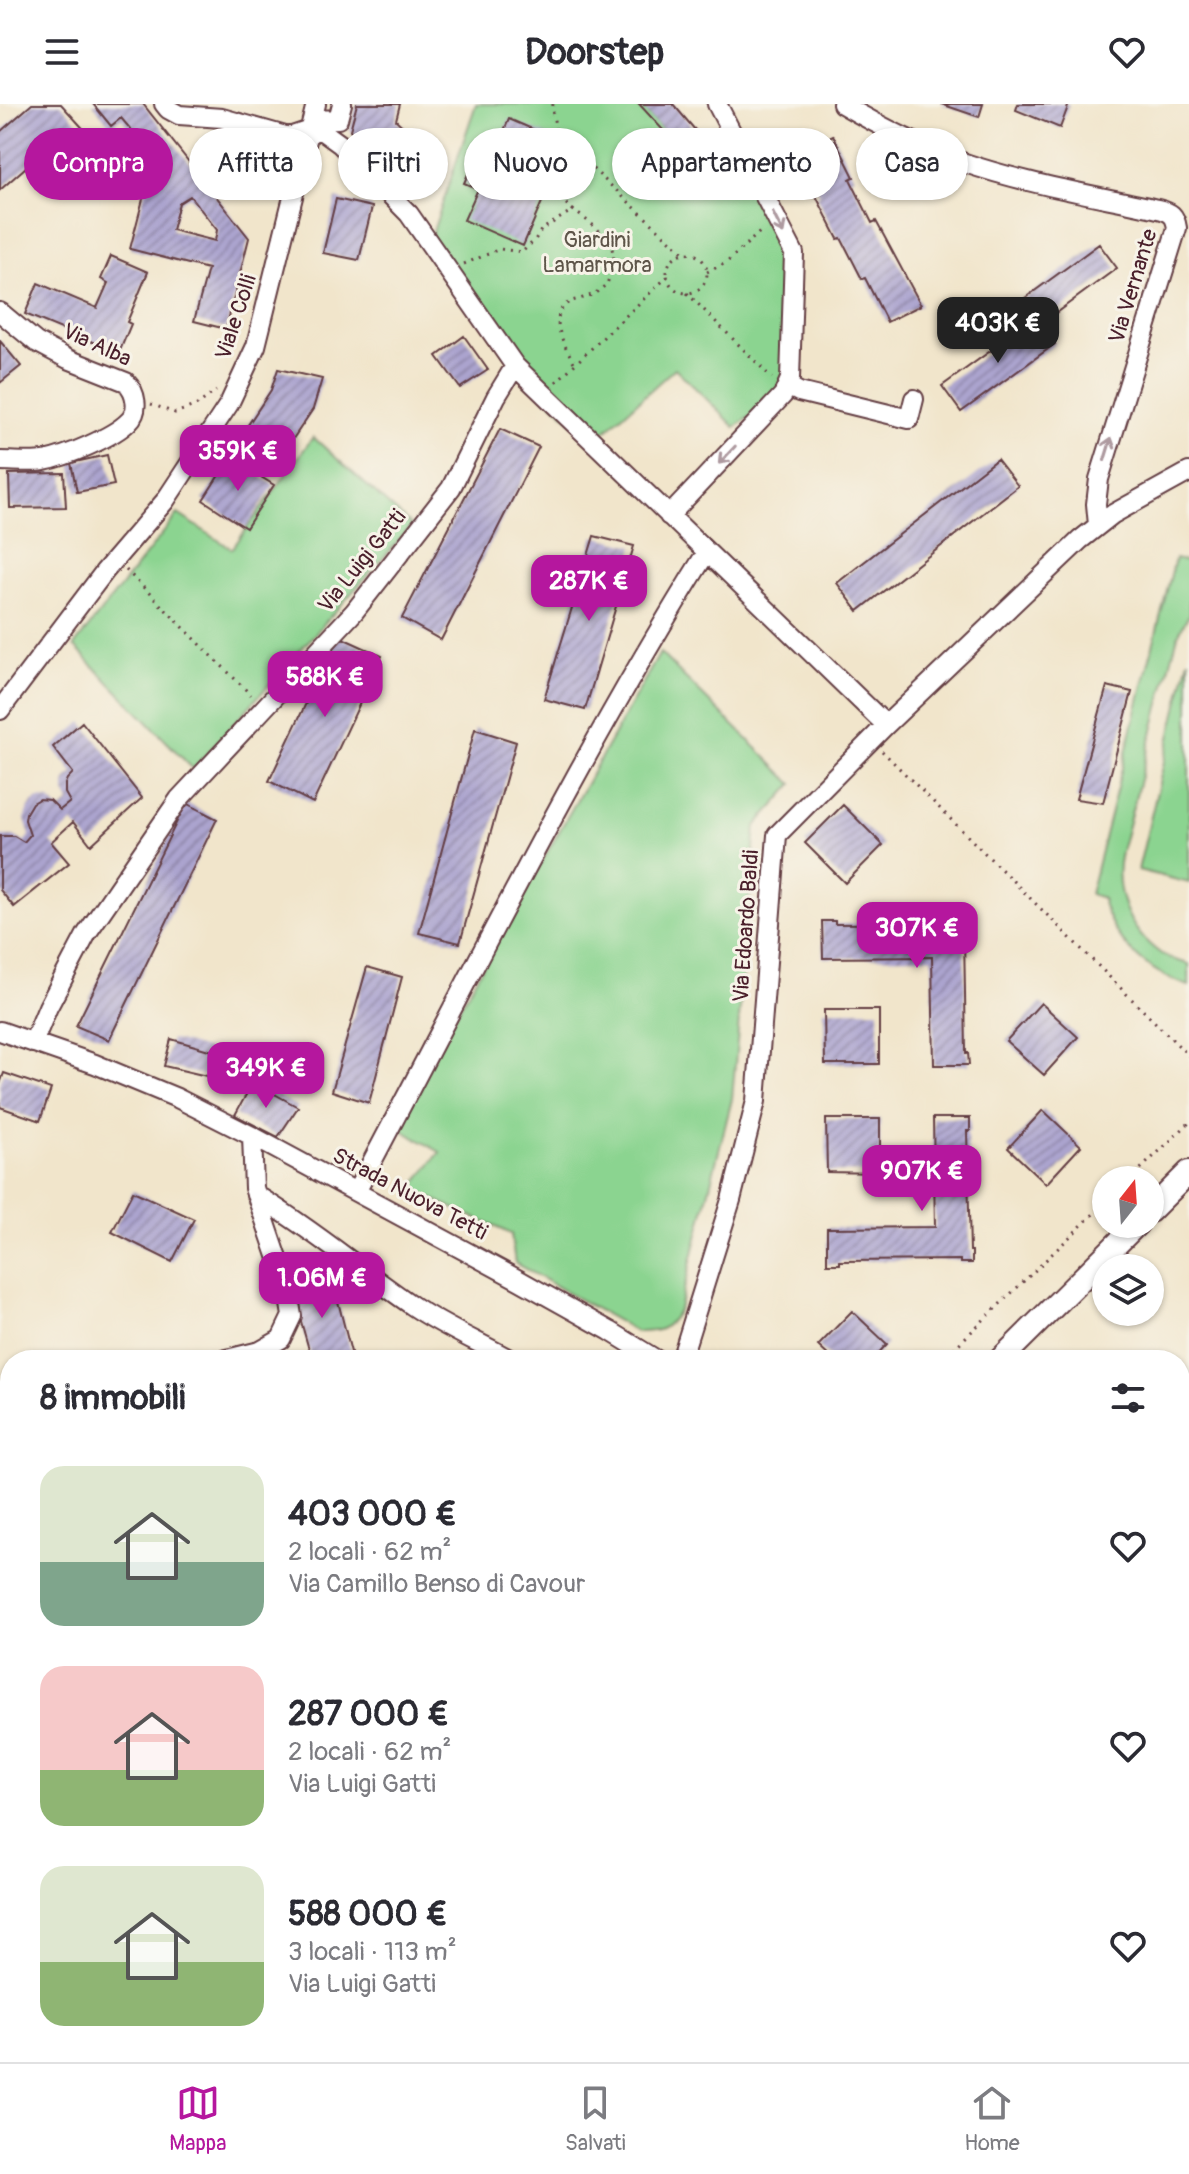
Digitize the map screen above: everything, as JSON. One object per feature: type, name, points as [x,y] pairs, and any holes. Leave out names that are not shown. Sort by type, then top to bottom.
[{"type":"main road","points":[[1164,1197],[1189,1172]]},
{"type":"main road","points":[[1010,1350],[1123,1238]]},
{"type":"street","points":[[164,104],[179,115],[222,118],[289,137],[313,118],[338,119],[342,104]]},
{"type":"street","points":[[669,516],[787,389],[790,379],[794,253],[717,104]]},
{"type":"street","name":"Via Vernante","points":[[842,104],[903,136],[964,162],[1010,176],[1170,212],[1176,219],[1177,228],[1099,479],[1096,504],[1098,525]]},
{"type":"street","points":[[313,118],[322,131],[340,144],[409,214],[515,366],[886,725]]},
{"type":"street","name":"Viale Colli","points":[[0,710],[115,559],[165,501],[229,404],[256,346],[313,118]]},
{"type":"street","name":"Via Alba","points":[[0,312],[36,342],[68,359],[126,382],[132,389],[135,410],[130,420],[113,432],[64,456],[40,462],[0,461]]},
{"type":"street","name":"Via Luigi Gatti","points":[[33,1043],[87,933],[179,799],[354,612],[451,488],[496,397],[515,366]]},
{"type":"street","points":[[787,389],[909,419],[914,399]]},
{"type":"street","name":"Via Edoardo Baldi","points":[[684,1350],[731,1200],[756,1101],[777,835],[1058,559],[1123,508],[1189,472]]},
{"type":"street","points":[[356,1192],[609,717],[706,553]]},
{"type":"street","name":"Strada Nuova Tetti","points":[[0,1031],[143,1083],[252,1136],[569,1307],[640,1350]]},
{"type":"street","points":[[252,1136],[254,1188],[287,1285],[292,1316],[281,1339],[262,1350]]},
{"type":"street","points":[[256,1195],[294,1217],[416,1308],[493,1350]]},
{"type":"path","points":[[553,104],[556,130],[582,159],[684,253]]},
{"type":"path","points":[[562,200],[603,235],[613,252],[607,284],[591,296],[568,302],[560,314],[560,337],[575,364]]},
{"type":"path","points":[[452,276],[465,263],[500,249],[522,252],[541,230],[573,210]]},
{"type":"path","points":[[707,272],[726,263],[776,219]]},
{"type":"path","points":[[687,293],[704,284],[707,272],[706,265],[697,255],[684,253],[672,258],[668,264],[667,277],[674,289],[687,293],[787,389]]},
{"type":"path","points":[[543,393],[667,277]]},
{"type":"path","points":[[134,397],[175,413],[197,405],[225,384]]},
{"type":"path","points":[[115,559],[265,708]]},
{"type":"path","points":[[871,740],[1189,1056]]},
{"type":"path","points":[[1144,1166],[1189,1123]]},
{"type":"path","points":[[952,1350],[1092,1215]]},
{"type":"green space","name":"Giardini Lamarmora","points":[[476,104],[639,104],[661,128],[612,128],[612,200],[759,200],[794,262],[783,395],[735,427],[675,368],[593,442],[515,366],[429,243],[444,200],[448,200],[448,187],[464,139],[464,200],[596,200],[596,128],[468,128]]},
{"type":"green space","points":[[313,437],[412,526],[193,769],[74,646],[178,514],[232,549]]},
{"type":"green space","points":[[1175,559],[1189,562],[1189,614],[1178,635],[1121,852],[1119,881],[1125,908],[1139,933],[1163,955],[1189,964],[1189,986],[1159,973],[1134,953],[1114,928],[1102,898],[1090,894]]},
{"type":"green space","points":[[660,653],[793,784],[756,826],[732,1099],[679,1309],[662,1328],[637,1332],[515,1263],[511,1234],[411,1189],[440,1152],[393,1125]]},
{"type":"green space","points":[[1189,659],[1189,883],[1138,870]]},
{"type":"building","points":[[32,104],[61,104],[83,128],[24,128],[24,169],[0,190],[0,132]]},
{"type":"building","points":[[93,104],[143,104],[162,128],[130,128],[121,118],[111,126]]},
{"type":"building","points":[[357,104],[400,104],[396,120],[405,128],[351,128]]},
{"type":"building","points":[[639,104],[673,104],[693,128],[661,128]]},
{"type":"building","points":[[941,104],[983,104],[979,117]]},
{"type":"building","points":[[1018,104],[1069,104],[1060,128],[1016,110]]},
{"type":"building","points":[[509,119],[530,128],[505,128]]},
{"type":"building","points":[[173,142],[189,162],[189,197],[179,203],[172,230],[215,241],[217,230],[193,200],[219,200],[249,238],[226,329],[194,321],[208,269],[130,249],[143,200],[173,200]]},
{"type":"building","points":[[840,149],[854,177],[850,179],[856,191],[856,200],[860,200],[872,223],[876,221],[921,305],[887,322],[865,278],[862,279],[841,238],[838,239],[818,200],[840,200]]},
{"type":"building","points":[[336,199],[372,207],[359,260],[323,253]]},
{"type":"building","points":[[473,200],[543,200],[523,246],[464,220]]},
{"type":"building","points":[[1099,244],[1117,268],[1042,323],[1025,298]]},
{"type":"building","points":[[111,256],[148,272],[127,322],[131,324],[119,353],[25,314],[38,283],[97,308],[108,283],[101,279]]},
{"type":"building","points":[[1036,318],[1055,344],[961,412],[942,386]]},
{"type":"building","points":[[464,336],[488,370],[460,388],[437,356]]},
{"type":"building","points":[[0,341],[21,366],[0,383]]},
{"type":"building","points":[[278,369],[322,379],[313,409],[268,476],[232,449],[271,390]]},
{"type":"building","points":[[500,429],[539,447],[441,640],[402,618]]},
{"type":"building","points":[[107,455],[114,485],[77,492],[71,463]]},
{"type":"building","points":[[230,458],[274,485],[246,528],[203,500]]},
{"type":"building","points":[[997,459],[1018,486],[858,611],[837,583]]},
{"type":"building","points":[[64,473],[66,507],[10,508],[9,474]]},
{"type":"building","points":[[594,536],[634,546],[585,710],[544,699]]},
{"type":"building","points":[[338,636],[382,656],[313,803],[269,781]]},
{"type":"building","points":[[1107,686],[1132,692],[1103,803],[1076,799]]},
{"type":"building","points":[[82,722],[142,798],[91,845],[73,822],[51,842],[69,863],[14,907],[0,890],[0,836],[14,836],[24,842],[30,835],[26,813],[32,803],[39,799],[50,800],[60,810],[70,802],[65,793],[65,784],[73,773],[53,747]]},
{"type":"building","points":[[475,729],[516,742],[460,943],[419,933]]},
{"type":"building","points":[[186,803],[217,819],[109,1040],[76,1026]]},
{"type":"building","points":[[843,805],[883,845],[845,883],[805,843]]},
{"type":"building","points":[[954,920],[966,920],[966,1053],[969,1065],[934,1065],[932,957],[823,958],[822,921],[835,921],[835,924],[954,923]]},
{"type":"building","points":[[367,967],[402,977],[369,1103],[332,1091]]},
{"type":"building","points":[[1041,1003],[1078,1037],[1044,1075],[1006,1041]]},
{"type":"building","points":[[824,1010],[879,1010],[879,1064],[825,1064]]},
{"type":"building","points":[[171,1039],[216,1052],[211,1077],[164,1066]]},
{"type":"building","points":[[4,1073],[51,1089],[40,1121],[0,1107],[0,1084]]},
{"type":"building","points":[[253,1082],[298,1107],[278,1137],[235,1115]]},
{"type":"building","points":[[1043,1110],[1081,1146],[1046,1184],[1008,1148]]},
{"type":"building","points":[[933,1118],[970,1118],[970,1131],[967,1131],[972,1263],[960,1263],[960,1260],[840,1261],[840,1264],[827,1264],[827,1228],[935,1227]]},
{"type":"building","points":[[826,1119],[880,1119],[880,1173],[827,1172]]},
{"type":"building","points":[[133,1191],[194,1219],[172,1262],[112,1232]]},
{"type":"building","points":[[317,1277],[317,1283],[332,1278],[350,1350],[309,1350],[292,1290],[304,1286],[302,1279]]},
{"type":"building","points":[[852,1311],[887,1344],[881,1350],[822,1350],[818,1346]]}]
